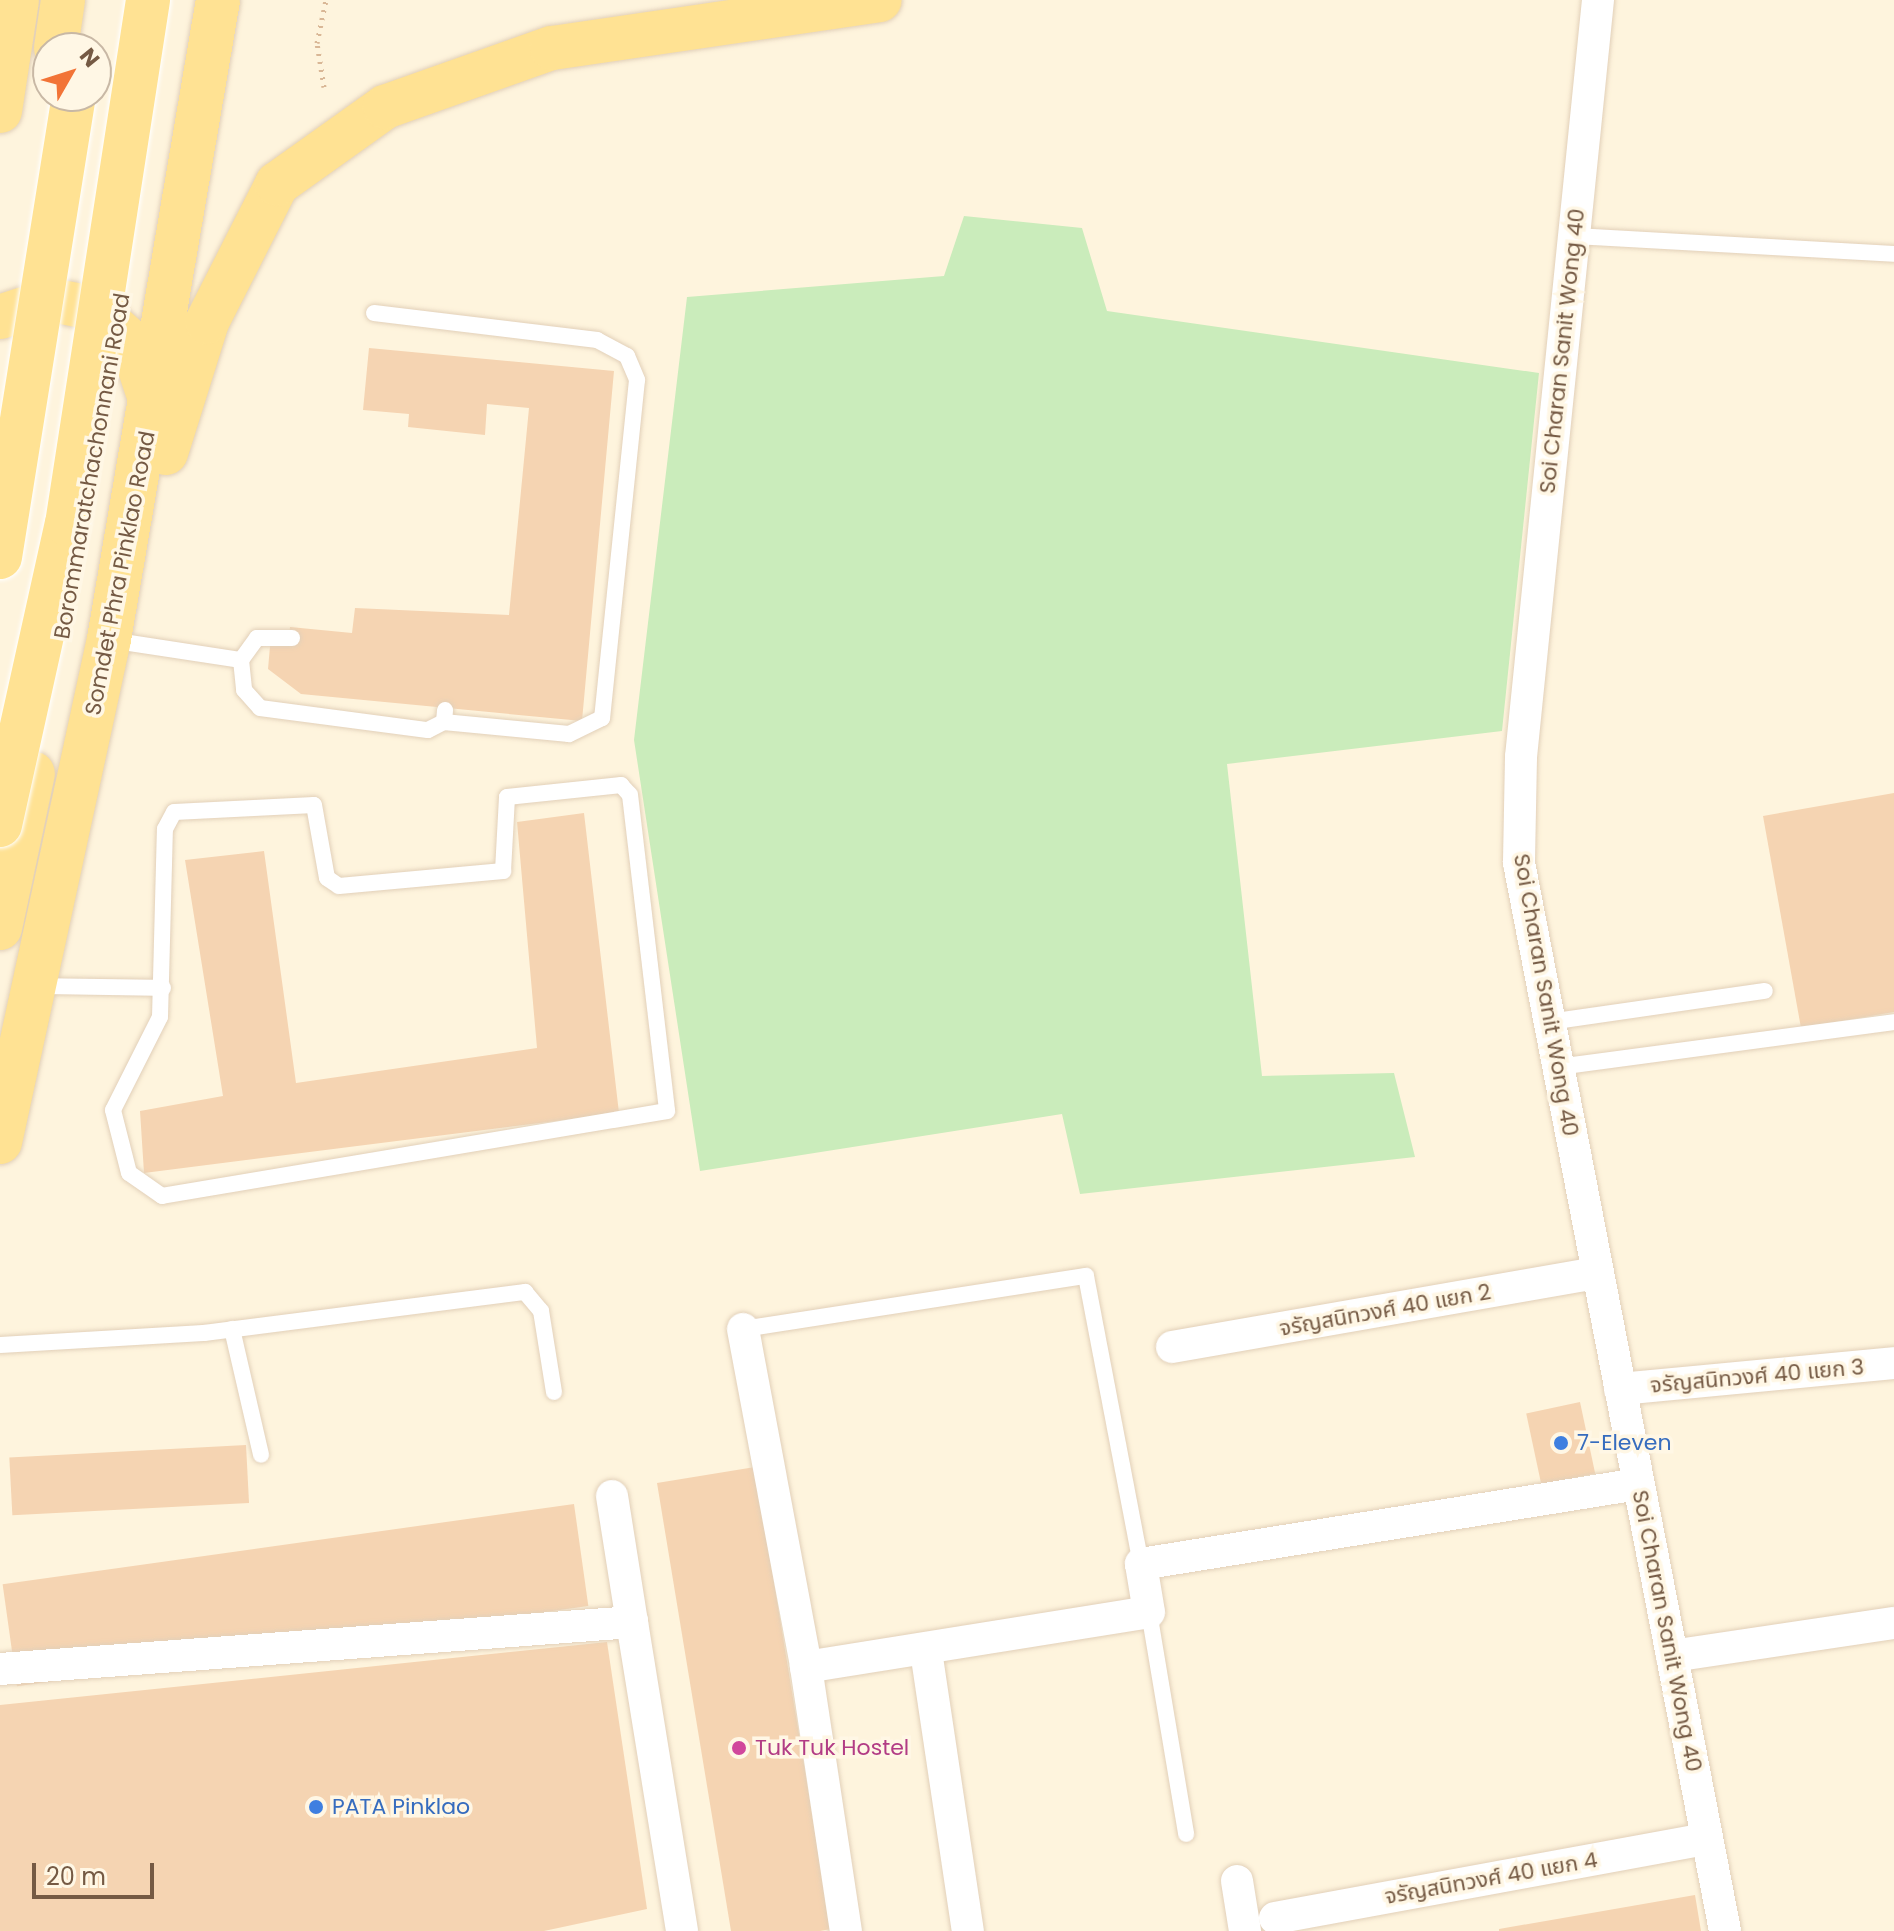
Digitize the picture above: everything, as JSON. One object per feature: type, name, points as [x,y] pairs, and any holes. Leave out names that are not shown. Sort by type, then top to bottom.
[{"type":"main road","points":[[0,111],[17,0]]},
{"type":"main road","points":[[58,32],[63,0]]},
{"type":"main road","points":[[84,32],[89,0]]},
{"type":"main road","points":[[0,825],[67,524],[148,0]]},
{"type":"main road","name":"Borommaratchachonnani Road","points":[[0,928],[86,529],[168,0]]},
{"type":"main road","name":"Somdet Phra Pinklao Road","points":[[0,1142],[37,986],[109,639],[218,0]]},
{"type":"main road","points":[[109,639],[207,322],[277,184],[320,149],[385,107],[552,48],[880,0]]},
{"type":"main road","points":[[0,405],[46,112]]},
{"type":"main road","points":[[0,557],[71,112]]},
{"type":"main road","points":[[0,317],[51,300],[93,308],[131,342],[151,403]]},
{"type":"street","name":"Soi Charan Sanit Wong 40","points":[[1598,0],[1521,757],[1519,863],[1725,1931]]},
{"type":"street","name":"จรัญสนิทวงศ์ 40 แยก 2","points":[[1172,1347],[1598,1273]]},
{"type":"street","points":[[743,1329],[806,1667],[846,1931]]},
{"type":"street","name":"จรัญสนิทวงศ์ 40 แยก 3","points":[[1620,1389],[1894,1363]]},
{"type":"street","points":[[806,1667],[926,1651],[1149,1612],[1141,1564],[1638,1484]]},
{"type":"street","points":[[612,1496],[682,1931]]},
{"type":"street","points":[[0,1669],[632,1622]]},
{"type":"street","points":[[1672,1656],[1894,1623]]},
{"type":"street","points":[[926,1651],[968,1931]]},
{"type":"street","name":"จรัญสนิทวงศ์ 40 แยก 4","points":[[1275,1918],[1707,1839]]},
{"type":"street","points":[[1237,1881],[1245,1931]]},
{"type":"lane","points":[[1574,236],[1894,254]]},
{"type":"lane","points":[[292,638],[257,638],[241,660],[244,690],[264,710],[428,730],[445,716],[569,734],[602,718],[637,380],[627,356],[597,340],[374,313]]},
{"type":"lane","points":[[109,639],[241,660]]},
{"type":"lane","points":[[621,785],[630,795],[669,1108],[156,1195],[122,1161],[113,1110],[125,1074],[156,1031],[163,988],[165,829],[181,809],[314,805],[328,880],[339,886],[503,871],[507,797],[621,785]]},
{"type":"lane","points":[[37,986],[163,988]]},
{"type":"lane","points":[[1549,1022],[1765,991]]},
{"type":"lane","points":[[1558,1067],[1894,1022]]},
{"type":"lane","points":[[743,1329],[1086,1276],[1141,1564]]},
{"type":"lane","points":[[0,1345],[232,1329],[525,1292],[541,1311],[554,1392]]},
{"type":"lane","points":[[232,1329],[261,1455]]},
{"type":"lane","points":[[1149,1612],[1186,1834]]},
{"type":"path","points":[[324,87],[317,43],[326,0]]},
{"type":"green space","points":[[964,216],[1082,228],[1107,311],[1539,373],[1502,731],[1227,764],[1262,1076],[1394,1073],[1415,1157],[1080,1194],[1062,1114],[700,1171],[634,740],[687,297],[944,276]]},
{"type":"building","points":[[369,348],[614,371],[582,721],[301,694],[268,669],[271,635],[289,636],[290,627],[352,633],[355,608],[509,615],[529,408],[487,404],[485,435],[408,427],[409,414],[363,410]]},
{"type":"building","points":[[1894,793],[1894,1012],[1801,1028],[1763,816]]},
{"type":"building","points":[[584,813],[619,1113],[144,1173],[140,1111],[223,1096],[185,860],[264,851],[296,1083],[537,1048],[517,822]]},
{"type":"building","name":"7-Eleven","points":[[1580,1402],[1595,1473],[1541,1485],[1526,1413]]},
{"type":"building","points":[[246,1445],[249,1503],[12,1515],[9,1457]]},
{"type":"building","points":[[755,1467],[831,1929],[820,1931],[731,1931],[657,1483]]},
{"type":"building","points":[[574,1504],[588,1606],[17,1686],[3,1584]]},
{"type":"building","name":"PATA Pinklao","points":[[607,1642],[647,1909],[544,1931],[0,1931],[0,1705]]},
{"type":"building","points":[[1695,1895],[1701,1931],[1499,1931],[1499,1929]]},
{"type":"place","name":"7-Eleven","points":[[1561,1443]]},
{"type":"place","name":"Tuk Tuk Hostel","points":[[739,1748]]},
{"type":"place","name":"PATA Pinklao","points":[[316,1807]]}]
